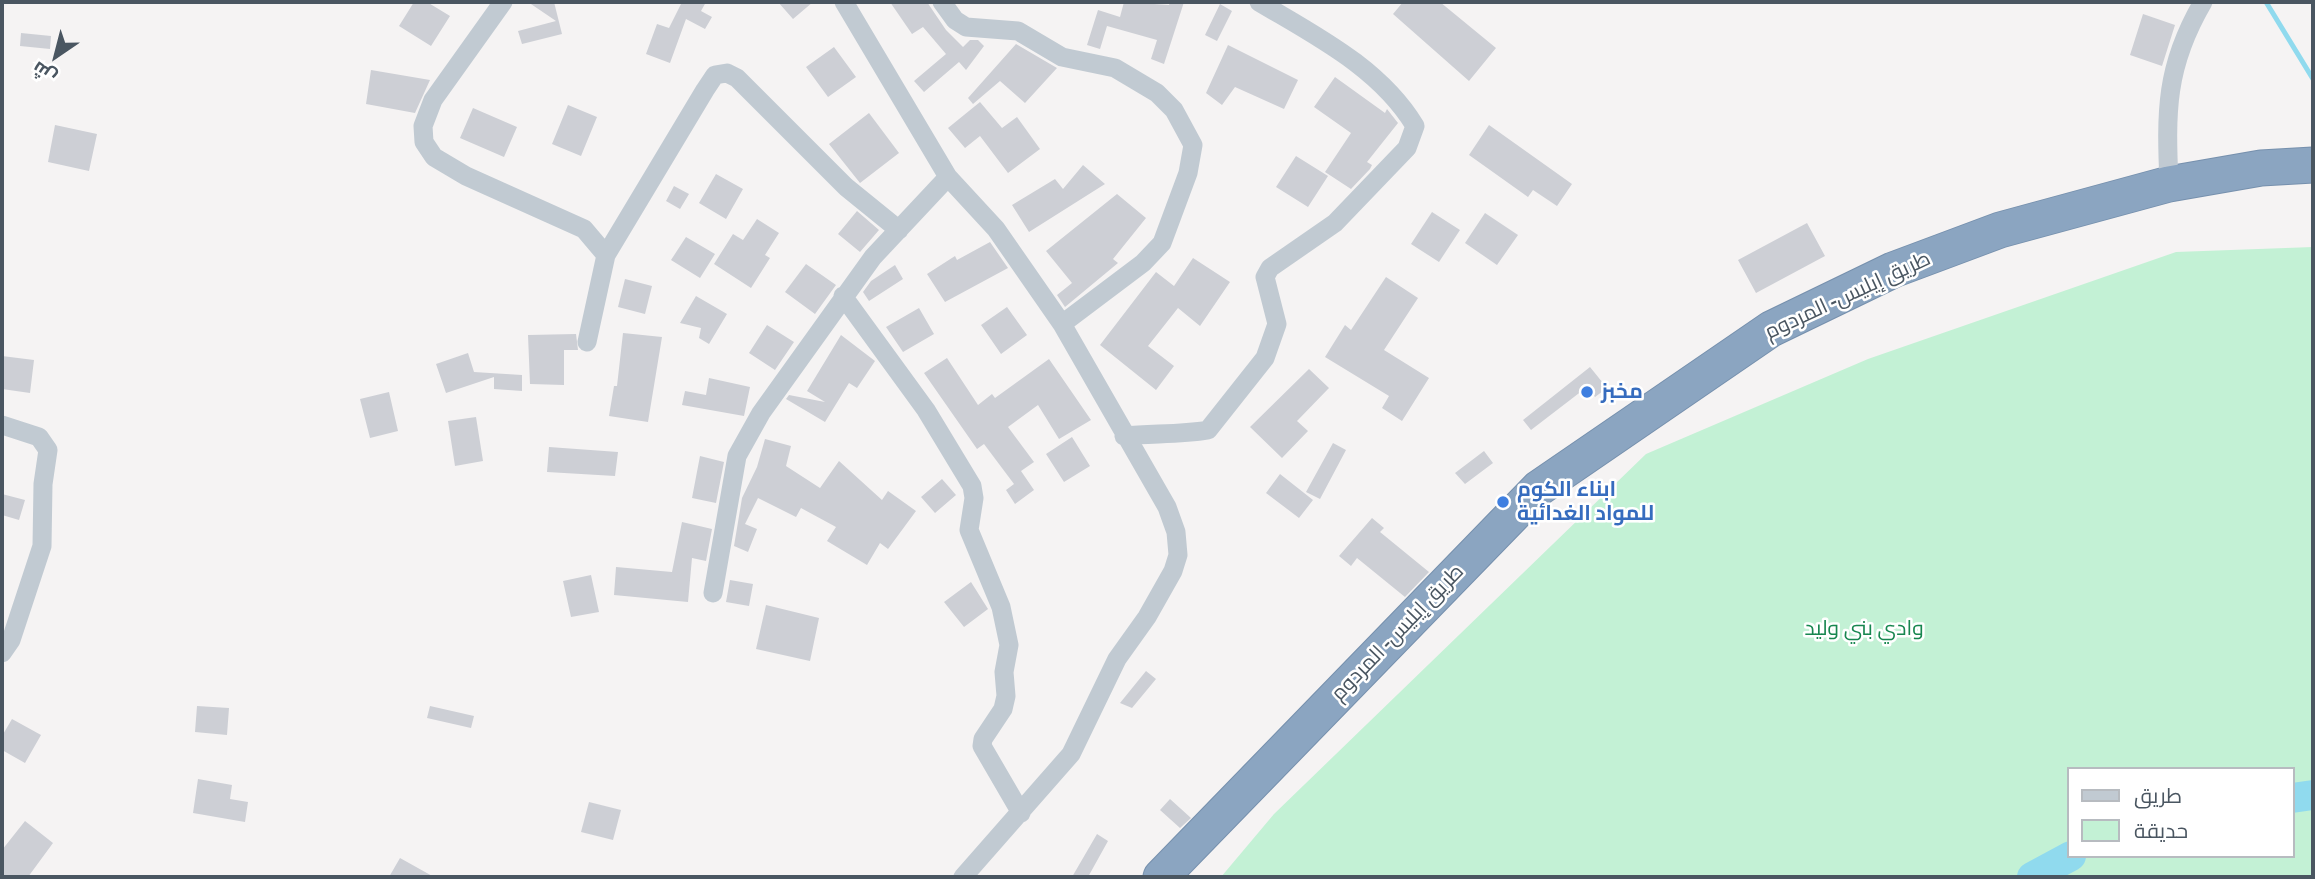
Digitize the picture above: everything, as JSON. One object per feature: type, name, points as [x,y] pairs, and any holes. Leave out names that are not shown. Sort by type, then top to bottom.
[{"type":"highway","name":"طريق إيليس- المردوم","points":[[1161,877],[1539,488],[1771,329],[1893,270],[2000,230],[2169,184],[2261,168],[2313,165]]},
{"type":"street","points":[[503,2],[433,100],[423,126],[424,142],[434,157],[466,176],[584,229],[606,255]]},
{"type":"street","points":[[844,2],[948,177],[1007,243],[1062,324],[1124,436],[1167,506],[1177,532],[1178,555],[1173,571],[1147,617],[1116,659],[1071,754],[963,877]]},
{"type":"street","points":[[942,2],[955,20],[966,27],[1018,31],[1062,57],[1115,68],[1157,93],[1174,110],[1193,145],[1188,173],[1162,243],[1143,262],[1062,324]]},
{"type":"street","points":[[1124,436],[1150,433],[1169,436],[1208,429],[1265,358],[1277,324],[1265,277],[1270,268],[1335,223],[1408,148],[1415,126],[1400,102],[1344,53],[1259,2]]},
{"type":"street","points":[[2169,184],[2166,110],[2186,30],[2203,2]]},
{"type":"street","points":[[587,342],[606,255],[715,75],[727,73],[737,78],[846,187],[898,230]]},
{"type":"street","points":[[713,593],[737,456],[761,413],[843,296],[898,230],[948,177]]},
{"type":"street","points":[[843,296],[926,410],[972,486],[975,498],[969,530],[1001,607],[1009,645],[1004,672],[1006,696],[982,746],[1021,813]]},
{"type":"street","points":[[2,425],[38,437],[48,450],[43,484],[42,546],[11,640],[2,653]]},
{"type":"green space","name":"وادي بني وليد","points":[[2313,247],[2313,877],[1221,877],[1274,814],[1646,454],[1868,359],[2176,252]]},
{"type":"building","points":[[414,2],[427,2],[450,16],[431,46],[399,26]]},
{"type":"building","points":[[528,2],[554,2],[562,34],[522,44],[518,31],[556,21]]},
{"type":"building","points":[[682,2],[706,2],[701,11],[712,17],[705,29],[686,19],[670,63],[646,54],[657,24],[669,28]]},
{"type":"building","points":[[778,2],[813,2],[793,19]]},
{"type":"building","points":[[890,2],[927,2],[946,30],[963,47],[970,40],[978,40],[984,46],[966,70],[959,62],[924,92],[914,81],[946,54],[923,27],[912,34]]},
{"type":"building","points":[[1124,2],[1169,5],[1170,2],[1184,2],[1164,64],[1151,59],[1157,40],[1107,26],[1100,49],[1087,45],[1098,10],[1120,17]]},
{"type":"building","points":[[1403,2],[1440,2],[1496,48],[1469,81],[1393,14]]},
{"type":"building","points":[[1220,4],[1232,11],[1217,41],[1205,35]]},
{"type":"building","points":[[2143,14],[2175,25],[2162,66],[2130,55]]},
{"type":"building","points":[[21,33],[51,36],[50,49],[20,46]]},
{"type":"building","points":[[1016,44],[1057,68],[1025,103],[1000,81],[973,104],[968,98]]},
{"type":"building","points":[[1228,45],[1298,80],[1284,109],[1235,87],[1222,105],[1206,93]]},
{"type":"building","points":[[834,47],[856,77],[828,97],[806,67]]},
{"type":"building","points":[[371,70],[430,80],[415,113],[366,104]]},
{"type":"building","points":[[1335,77],[1385,113],[1387,109],[1398,123],[1367,162],[1372,165],[1370,169],[1351,189],[1325,172],[1351,133],[1314,107]]},
{"type":"building","points":[[980,102],[1002,128],[1017,117],[1040,149],[1008,173],[980,136],[965,148],[948,128]]},
{"type":"building","points":[[568,105],[597,117],[581,156],[552,144]]},
{"type":"building","points":[[473,108],[517,127],[504,157],[460,138]]},
{"type":"building","points":[[869,113],[899,153],[860,183],[829,144]]},
{"type":"building","points":[[55,125],[97,134],[89,171],[48,162]]},
{"type":"building","points":[[1489,125],[1572,184],[1557,206],[1533,190],[1528,197],[1469,155]]},
{"type":"building","points":[[1296,156],[1328,176],[1308,207],[1276,187]]},
{"type":"building","points":[[1083,165],[1105,184],[1029,232],[1012,205],[1055,179],[1063,189]]},
{"type":"building","points":[[716,174],[743,189],[726,219],[699,203]]},
{"type":"building","points":[[674,186],[689,194],[680,209],[666,201]]},
{"type":"building","points":[[1117,194],[1146,218],[1113,259],[1118,263],[1065,307],[1057,295],[1072,283],[1046,251]]},
{"type":"building","points":[[857,211],[879,230],[860,252],[838,234]]},
{"type":"building","points":[[1432,212],[1460,230],[1439,262],[1411,244]]},
{"type":"building","points":[[1485,213],[1518,235],[1497,265],[1465,243]]},
{"type":"building","points":[[757,219],[779,233],[765,255],[770,258],[751,288],[714,264],[733,234],[743,240]]},
{"type":"building","points":[[1807,223],[1825,256],[1756,293],[1738,260]]},
{"type":"building","points":[[686,237],[715,254],[700,278],[671,260]]},
{"type":"building","points":[[990,242],[1008,268],[945,302],[927,274],[955,256],[957,260]]},
{"type":"building","points":[[1193,258],[1230,282],[1200,326],[1178,308],[1148,346],[1174,366],[1156,390],[1100,345],[1156,272],[1174,286]]},
{"type":"building","points":[[806,264],[836,285],[815,314],[785,292]]},
{"type":"building","points":[[895,265],[903,279],[869,301],[863,292],[871,281]]},
{"type":"building","points":[[1386,277],[1418,298],[1384,350],[1429,378],[1402,421],[1382,408],[1389,396],[1325,357],[1345,325],[1351,330]]},
{"type":"building","points":[[625,279],[652,286],[645,314],[618,307]]},
{"type":"building","points":[[696,296],[727,314],[709,344],[699,338],[701,328],[680,323]]},
{"type":"building","points":[[1007,307],[1027,335],[1001,354],[981,325]]},
{"type":"building","points":[[919,308],[934,334],[903,352],[886,327]]},
{"type":"building","points":[[767,325],[794,342],[775,370],[749,353]]},
{"type":"building","points":[[623,333],[662,337],[648,422],[609,416],[614,386],[617,386]]},
{"type":"building","points":[[576,334],[578,350],[564,350],[564,385],[530,384],[528,335]]},
{"type":"building","points":[[841,335],[875,361],[857,388],[849,383],[825,422],[786,399],[789,395],[825,402],[807,391]]},
{"type":"building","points":[[468,353],[474,372],[522,375],[522,391],[494,389],[494,377],[446,393],[436,364]]},
{"type":"building","points":[[2,356],[34,360],[30,393],[2,389]]},
{"type":"building","points":[[947,358],[978,405],[992,394],[995,398],[1049,359],[1091,420],[1059,439],[1038,405],[1008,427],[1034,462],[1021,471],[1034,490],[1015,504],[1006,490],[1014,484],[984,444],[977,449],[924,373]]},
{"type":"building","points":[[1590,367],[1607,388],[1595,397],[1587,387],[1531,430],[1523,420]]},
{"type":"building","points":[[1309,369],[1329,388],[1297,421],[1308,431],[1282,458],[1250,427]]},
{"type":"building","points":[[709,378],[750,387],[744,416],[682,405],[685,391],[706,395]]},
{"type":"building","points":[[389,392],[398,431],[370,438],[360,399]]},
{"type":"building","points":[[476,417],[483,461],[455,466],[448,421]]},
{"type":"building","points":[[1072,437],[1090,466],[1064,482],[1046,454]]},
{"type":"building","points":[[765,439],[791,446],[786,466],[820,488],[839,461],[882,500],[888,491],[916,511],[888,549],[880,543],[867,565],[827,541],[836,527],[801,508],[796,517],[758,498],[745,524],[757,529],[748,552],[734,546],[742,498],[757,467]]},
{"type":"building","points":[[1333,443],[1346,450],[1320,499],[1306,492]]},
{"type":"building","points":[[549,447],[618,452],[615,476],[547,472]]},
{"type":"building","points":[[1484,451],[1493,463],[1465,484],[1455,473]]},
{"type":"building","points":[[700,456],[724,462],[716,503],[692,498]]},
{"type":"building","points":[[1280,474],[1313,500],[1299,518],[1266,493]]},
{"type":"building","points":[[942,479],[956,495],[935,513],[921,497]]},
{"type":"building","points":[[2,494],[25,500],[19,520],[2,515]]},
{"type":"building","points":[[1372,518],[1384,528],[1380,532],[1429,572],[1405,597],[1357,558],[1351,566],[1339,556]]},
{"type":"building","points":[[682,522],[712,529],[706,561],[692,558],[688,602],[614,595],[616,567],[672,572]]},
{"type":"building","points":[[591,575],[599,612],[571,617],[563,581]]},
{"type":"building","points":[[730,580],[753,584],[749,606],[726,602]]},
{"type":"building","points":[[971,582],[988,609],[964,627],[944,602]]},
{"type":"building","points":[[766,605],[819,618],[810,661],[756,649]]},
{"type":"building","points":[[1146,671],[1156,679],[1132,708],[1120,703]]},
{"type":"building","points":[[197,706],[229,708],[227,735],[195,732]]},
{"type":"building","points":[[430,706],[474,716],[471,728],[427,718]]},
{"type":"building","points":[[12,719],[41,735],[25,763],[2,750],[2,736]]},
{"type":"building","points":[[198,779],[232,785],[230,799],[248,802],[245,822],[193,813]]},
{"type":"building","points":[[1170,799],[1191,818],[1180,828],[1160,810]]},
{"type":"building","points":[[589,802],[621,810],[613,840],[581,832]]},
{"type":"building","points":[[25,821],[53,843],[28,877],[2,877],[2,850]]},
{"type":"building","points":[[1097,834],[1108,841],[1088,877],[1072,877]]},
{"type":"building","points":[[400,858],[434,877],[389,877]]},
{"type":"waterway","points":[[2266,2],[2313,79]]},
{"type":"waterway","name":"وادي بني وليد","points":[[2294,798],[2313,795]]},
{"type":"waterway","name":"وادي بني وليد","points":[[2032,877],[2067,858]]},
{"type":"place","name":"مخبز","points":[[1587,392]]},
{"type":"place","name":"ابناء الكوم للمواد الغدائية","points":[[1503,502]]}]
